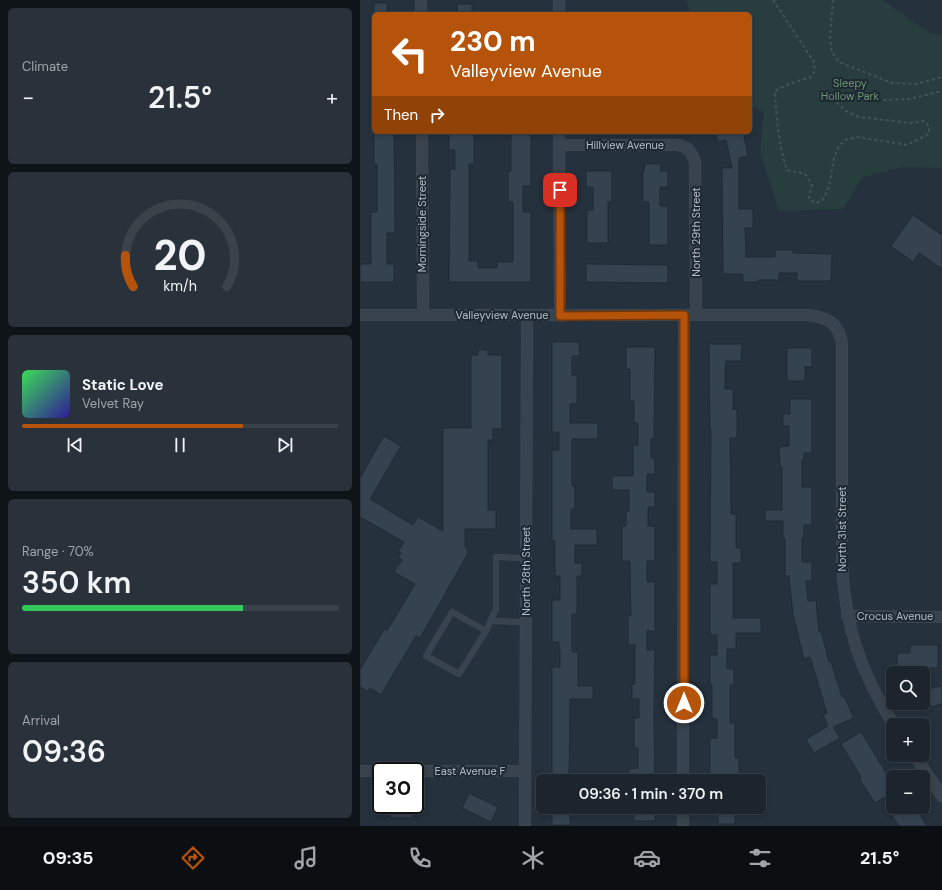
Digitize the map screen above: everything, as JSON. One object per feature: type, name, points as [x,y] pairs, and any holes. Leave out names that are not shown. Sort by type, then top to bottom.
[{"type":"street","points":[[421,0],[422,12]]},
{"type":"street","points":[[559,0],[559,12]]},
{"type":"street","name":"Morningside Street","points":[[422,134],[423,315]]},
{"type":"street","points":[[559,134],[560,316]]},
{"type":"street","name":"Hillview Avenue","points":[[559,145],[678,145],[684,146],[689,150]]},
{"type":"street","name":"North 29th Street","points":[[689,150],[693,155],[695,162],[696,315]]},
{"type":"street","name":"Valleyview Avenue","points":[[360,315],[808,315],[826,319],[834,324]]},
{"type":"street","points":[[684,315],[684,774]]},
{"type":"street","name":"North 28th Street","points":[[525,826],[527,316]]},
{"type":"street","name":"North 31st Street","points":[[834,324],[841,336],[842,344],[842,563],[844,598],[847,616],[856,647],[867,677],[890,718]]},
{"type":"street","name":"Crocus Avenue","points":[[847,616],[942,617]]},
{"type":"street","points":[[919,762],[942,796]]},
{"type":"street","points":[[360,771],[372,771]]},
{"type":"street","name":"East Avenue F","points":[[424,771],[525,771]]},
{"type":"street","points":[[684,814],[684,826]]},
{"type":"lane","points":[[486,631],[452,612],[426,656],[459,674],[486,631],[496,609],[496,557],[526,558]]},
{"type":"lane","points":[[491,621],[526,622]]},
{"type":"path","points":[[774,0],[814,62],[815,71],[810,78],[802,79],[775,91],[775,112],[782,154],[787,170],[805,174],[812,185],[809,198],[815,203],[822,201],[829,187],[834,158],[839,146],[845,140],[858,137],[907,145],[929,134],[929,126],[923,122],[911,123],[859,117],[846,111],[836,102],[844,95],[884,100],[909,99],[942,91]]},
{"type":"path","points":[[833,0],[830,39],[832,52],[839,62],[892,83],[916,84],[942,77]]},
{"type":"green space","name":"Sleepy Hollow Park","points":[[686,0],[883,0],[928,32],[942,35],[942,168],[903,167],[863,177],[843,209],[779,211],[760,153],[764,112],[752,106],[752,12],[690,12]]},
{"type":"building","points":[[374,3],[387,3],[387,12],[374,12]]},
{"type":"building","points":[[457,4],[472,4],[472,12],[457,12]]},
{"type":"building","points":[[374,134],[394,134],[395,233],[387,233],[387,264],[394,264],[394,282],[360,282],[360,264],[371,264],[371,212],[377,212],[377,164],[374,164]]},
{"type":"building","points":[[449,134],[474,134],[474,164],[469,164],[469,261],[478,261],[478,268],[497,268],[497,262],[513,262],[513,202],[508,202],[508,171],[511,171],[511,134],[531,134],[531,186],[523,186],[523,212],[531,212],[531,282],[449,282],[450,169],[455,169],[455,150],[449,150]]},
{"type":"building","points":[[716,134],[746,134],[746,136],[744,136],[748,156],[739,158],[739,209],[753,209],[753,228],[745,228],[746,257],[775,257],[775,250],[793,250],[793,253],[832,254],[831,281],[797,281],[797,273],[779,273],[779,280],[743,282],[743,274],[723,274],[722,168],[732,168],[726,140],[718,142]]},
{"type":"building","points":[[645,164],[661,164],[660,171],[668,171],[668,187],[660,187],[660,206],[668,206],[668,245],[649,245],[649,202],[643,202],[643,171]]},
{"type":"building","points":[[586,171],[612,171],[612,202],[608,202],[608,243],[587,243],[587,210],[593,210],[593,187],[586,187]]},
{"type":"building","points":[[913,215],[942,235],[942,269],[919,253],[913,262],[891,246]]},
{"type":"building","points":[[586,264],[668,265],[668,283],[586,282]]},
{"type":"building","points":[[552,342],[579,342],[580,356],[572,356],[572,375],[577,375],[577,404],[570,404],[570,423],[598,423],[598,439],[572,439],[572,486],[575,486],[575,509],[571,509],[571,529],[597,529],[597,545],[575,545],[575,563],[582,563],[582,576],[577,576],[577,614],[572,614],[572,652],[578,652],[578,686],[593,686],[593,699],[570,699],[569,774],[552,774],[552,667],[560,667],[560,650],[559,642],[552,642],[552,600],[560,600],[560,576],[555,576],[555,541],[552,541],[552,450],[559,450],[559,432],[552,432]]},
{"type":"building","points":[[709,344],[742,344],[741,361],[726,361],[725,369],[725,389],[733,389],[733,409],[737,409],[737,438],[730,438],[731,514],[736,514],[736,548],[741,548],[741,563],[733,563],[733,618],[761,618],[761,633],[736,633],[736,649],[727,649],[727,669],[734,669],[734,685],[730,685],[730,723],[735,723],[735,758],[739,758],[739,774],[710,774],[710,738],[717,738],[717,719],[712,719],[710,655],[717,655],[717,635],[710,635],[710,584],[717,584],[717,562],[710,562]]},
{"type":"building","points":[[626,347],[655,347],[654,439],[651,439],[651,458],[655,458],[655,474],[647,474],[647,492],[655,492],[655,507],[648,507],[648,526],[655,526],[655,561],[647,561],[647,582],[655,582],[655,631],[647,631],[647,650],[655,650],[655,774],[629,774],[629,769],[638,768],[638,748],[634,748],[634,718],[639,718],[639,699],[632,699],[632,684],[635,684],[635,645],[628,645],[628,616],[631,616],[630,561],[622,561],[622,526],[626,526],[626,511],[629,511],[629,490],[612,490],[612,476],[633,476],[633,445],[638,445],[638,423],[634,423],[634,401],[630,401],[630,369],[626,369]]},
{"type":"building","points":[[787,348],[812,348],[812,367],[805,367],[805,381],[787,381]]},
{"type":"building","points":[[478,350],[488,350],[488,355],[502,355],[502,429],[493,429],[493,440],[488,440],[488,510],[496,510],[496,529],[465,529],[465,547],[467,547],[467,555],[420,638],[416,636],[381,695],[370,688],[368,691],[360,687],[360,670],[384,629],[387,631],[415,584],[394,572],[402,560],[398,558],[401,553],[398,552],[404,542],[360,517],[360,478],[384,436],[401,446],[370,499],[413,525],[418,517],[443,531],[443,428],[471,428],[471,355],[478,355]]},
{"type":"building","points":[[790,399],[812,399],[812,453],[804,453],[804,460],[802,460],[802,487],[812,487],[812,525],[804,525],[804,538],[802,538],[802,562],[812,562],[812,581],[806,581],[808,601],[816,600],[819,632],[821,631],[829,662],[831,661],[842,697],[844,696],[854,718],[833,727],[840,738],[814,753],[806,739],[828,726],[823,715],[827,713],[810,657],[804,659],[793,614],[789,576],[785,576],[785,538],[783,538],[783,521],[765,521],[765,510],[782,510],[782,467],[780,467],[779,447],[789,446],[789,426],[783,426],[783,414],[790,414]]},
{"type":"building","points":[[910,645],[938,645],[938,668],[930,668],[930,666],[897,666],[897,653],[910,653]]},
{"type":"building","points":[[942,686],[942,704],[930,707],[930,689]]},
{"type":"building","points":[[861,732],[886,773],[886,796],[875,803],[859,778],[861,777],[841,744]]},
{"type":"building","points":[[469,793],[498,807],[491,822],[462,808]]},
{"type":"building","points":[[390,814],[412,814],[412,818],[390,818]]},
{"type":"building","points":[[552,814],[570,814],[570,825],[552,825]]},
{"type":"building","points":[[634,814],[655,814],[655,821],[634,821]]},
{"type":"building","points":[[718,814],[735,814],[735,824],[718,824]]},
{"type":"building","points":[[891,814],[919,814],[927,826],[899,826]]},
{"type":"route","points":[[560,190],[560,316],[684,315],[684,703]]}]
